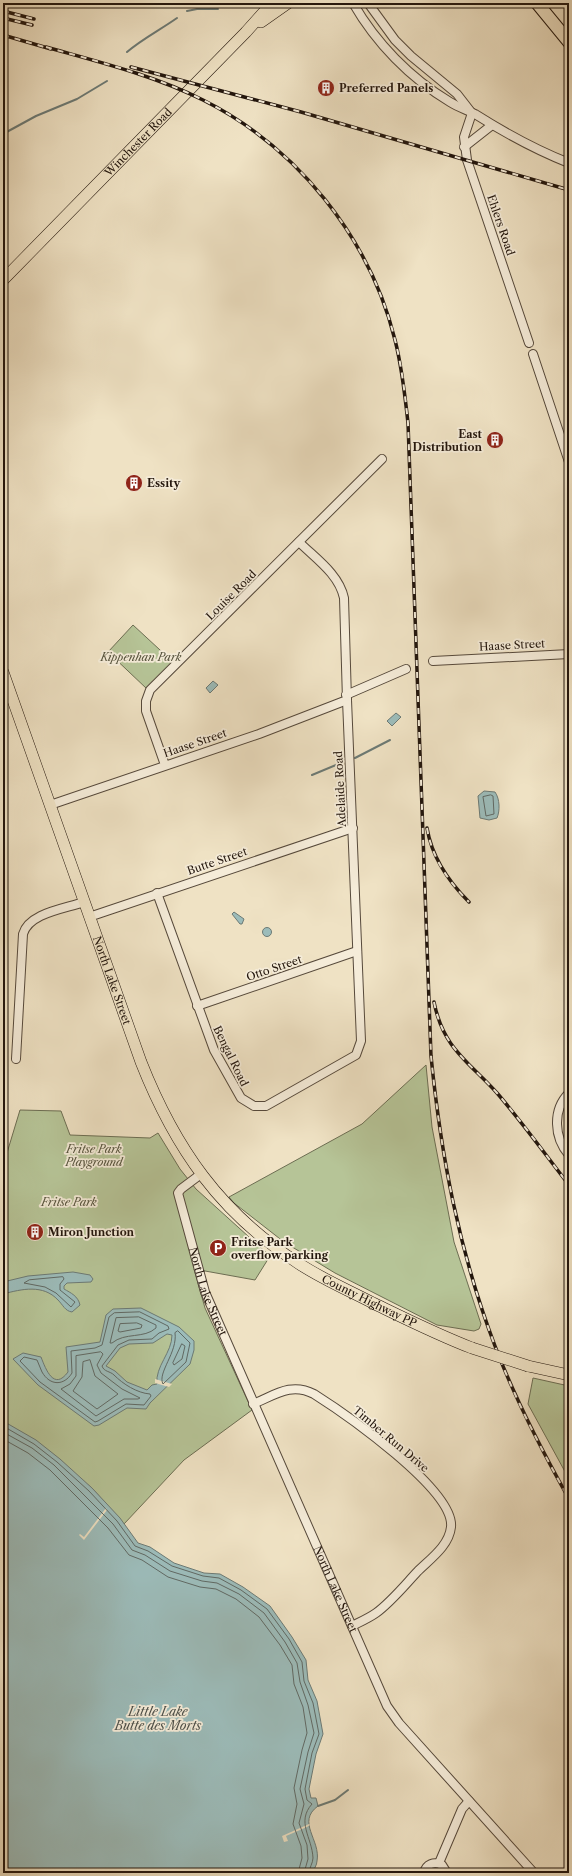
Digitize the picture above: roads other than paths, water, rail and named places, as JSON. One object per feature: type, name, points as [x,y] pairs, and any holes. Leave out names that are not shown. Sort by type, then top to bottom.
[{"type":"highway","points":[[537,3],[569,42]]},
{"type":"main road","name":"Winchester Road","points":[[3,280],[246,32],[272,3]]},
{"type":"main road","points":[[246,32],[288,3]]},
{"type":"main road","name":"North Lake Street","points":[[3,672],[89,917],[155,1098],[177,1140],[201,1174]]},
{"type":"main road","name":"County Highway PP","points":[[201,1174],[242,1219],[274,1246],[299,1264],[326,1279],[424,1328],[472,1348],[528,1366],[569,1376]]},
{"type":"street","points":[[353,3],[385,49],[402,65],[450,103],[472,113],[534,147],[569,163]]},
{"type":"street","points":[[368,3],[395,40],[457,94],[472,113]]},
{"type":"street","name":"Ehlers Road","points":[[472,113],[464,137],[466,160],[529,343]]},
{"type":"street","points":[[464,147],[492,125]]},
{"type":"street","points":[[532,354],[569,462]]},
{"type":"street","name":"Louise Road","points":[[165,765],[146,711],[146,701],[150,690],[382,459]]},
{"type":"street","name":"Adelaide Road","points":[[299,542],[334,577],[343,590],[346,698],[353,828],[361,1042],[359,1052]]},
{"type":"street","name":"Haase Street","points":[[433,661],[569,654]]},
{"type":"street","name":"Haase Street","points":[[50,805],[259,734],[346,698],[406,669]]},
{"type":"street","name":"Butte Street","points":[[89,917],[353,828]]},
{"type":"street","name":"Bengal Road","points":[[157,893],[214,1050],[244,1102],[260,1107],[270,1104],[352,1059],[359,1052]]},
{"type":"street","points":[[16,1059],[22,934],[34,918],[84,902]]},
{"type":"street","name":"Otto Street","points":[[197,1006],[357,951]]},
{"type":"street","points":[[569,1093],[560,1107],[556,1126],[561,1144],[569,1156]]},
{"type":"street","name":"North Lake Street","points":[[201,1174],[180,1189],[178,1196],[205,1292],[253,1404],[394,1717],[534,1873]]},
{"type":"street","name":"Timber Run Drive","points":[[253,1404],[292,1388],[306,1390],[314,1394],[371,1434],[398,1457],[438,1496],[448,1510],[451,1524],[450,1532],[442,1546],[381,1609],[352,1626]]},
{"type":"street","points":[[439,1864],[462,1809],[468,1801]]},
{"type":"street","points":[[424,1873],[427,1866],[439,1864],[445,1868],[447,1873]]},
{"type":"water","points":[[213,681],[218,685],[210,693],[206,688]]},
{"type":"water","points":[[396,713],[401,717],[392,726],[387,721]]},
{"type":"water","points":[[484,791],[495,792],[497,795],[499,812],[497,818],[489,820],[480,818],[478,796]]},
{"type":"water","points":[[234,912],[244,919],[242,924],[240,924],[232,914]]},
{"type":"water","points":[[265,928],[269,928],[271,932],[269,936],[265,936],[263,934],[263,930]]},
{"type":"water","points":[[73,1272],[90,1275],[93,1279],[91,1282],[67,1283],[64,1286],[64,1289],[76,1297],[80,1305],[72,1312],[66,1309],[52,1295],[39,1290],[25,1289],[3,1294],[3,1282],[28,1276]]},
{"type":"water","points":[[141,1308],[179,1327],[194,1341],[194,1350],[190,1364],[150,1403],[146,1409],[127,1408],[99,1425],[94,1426],[38,1385],[13,1359],[23,1353],[41,1357],[45,1368],[51,1376],[59,1380],[68,1372],[66,1347],[100,1342],[106,1315],[113,1309]],"holes":[[[167,1334],[172,1335],[169,1348],[158,1371],[157,1384],[152,1385],[147,1390],[127,1382],[115,1371],[106,1366],[120,1348],[129,1344],[153,1343]]]},
{"type":"water","name":"Little Lake Butte des Morts","points":[[3,1421],[36,1440],[60,1459],[92,1488],[120,1518],[138,1543],[150,1547],[174,1563],[204,1573],[220,1574],[243,1587],[270,1606],[292,1637],[306,1660],[308,1680],[317,1701],[323,1734],[316,1754],[309,1789],[311,1798],[316,1798],[318,1806],[309,1818],[309,1825],[317,1853],[316,1864],[312,1873],[3,1873]]},
{"type":"waterway","points":[[187,11],[197,9],[218,9]]},
{"type":"waterway","points":[[127,52],[177,18]]},
{"type":"waterway","points":[[3,134],[36,116],[77,99],[107,81]]},
{"type":"waterway","points":[[355,758],[390,740]]},
{"type":"waterway","points":[[312,775],[343,762]]},
{"type":"waterway","points":[[318,1806],[335,1800],[348,1790]]},
{"type":"railway","points":[[3,11],[34,19]]},
{"type":"railway","points":[[3,18],[32,25]]},
{"type":"railway","points":[[3,35],[51,49]]},
{"type":"railway","points":[[46,47],[145,76],[184,91],[203,100],[237,120],[269,143],[298,170],[325,199],[348,232],[368,266],[383,302],[400,360],[408,423],[431,1056],[440,1130],[453,1203],[471,1275],[482,1310],[495,1346],[520,1405],[569,1499]]},
{"type":"railway","points":[[131,67],[301,112],[569,190]]},
{"type":"railway","points":[[427,828],[429,839],[442,868],[454,886],[469,902]]},
{"type":"railway","points":[[434,1002],[438,1018],[450,1043],[497,1093],[569,1185]]},
{"type":"place","name":"Preferred Panels","points":[[326,88]]},
{"type":"place","name":"East Distribution","points":[[495,440]]},
{"type":"place","name":"Essity","points":[[134,483]]},
{"type":"place","name":"Miron Junction","points":[[35,1232]]},
{"type":"place","name":"Fritse Park overflow parking","points":[[218,1248]]},
{"type":"park label","name":"Kippenhan Park","points":[[141,657]]},
{"type":"park label","name":"Fritse Park Playground","points":[[94,1155]]},
{"type":"park label","name":"Fritse Park","points":[[69,1202]]}]
